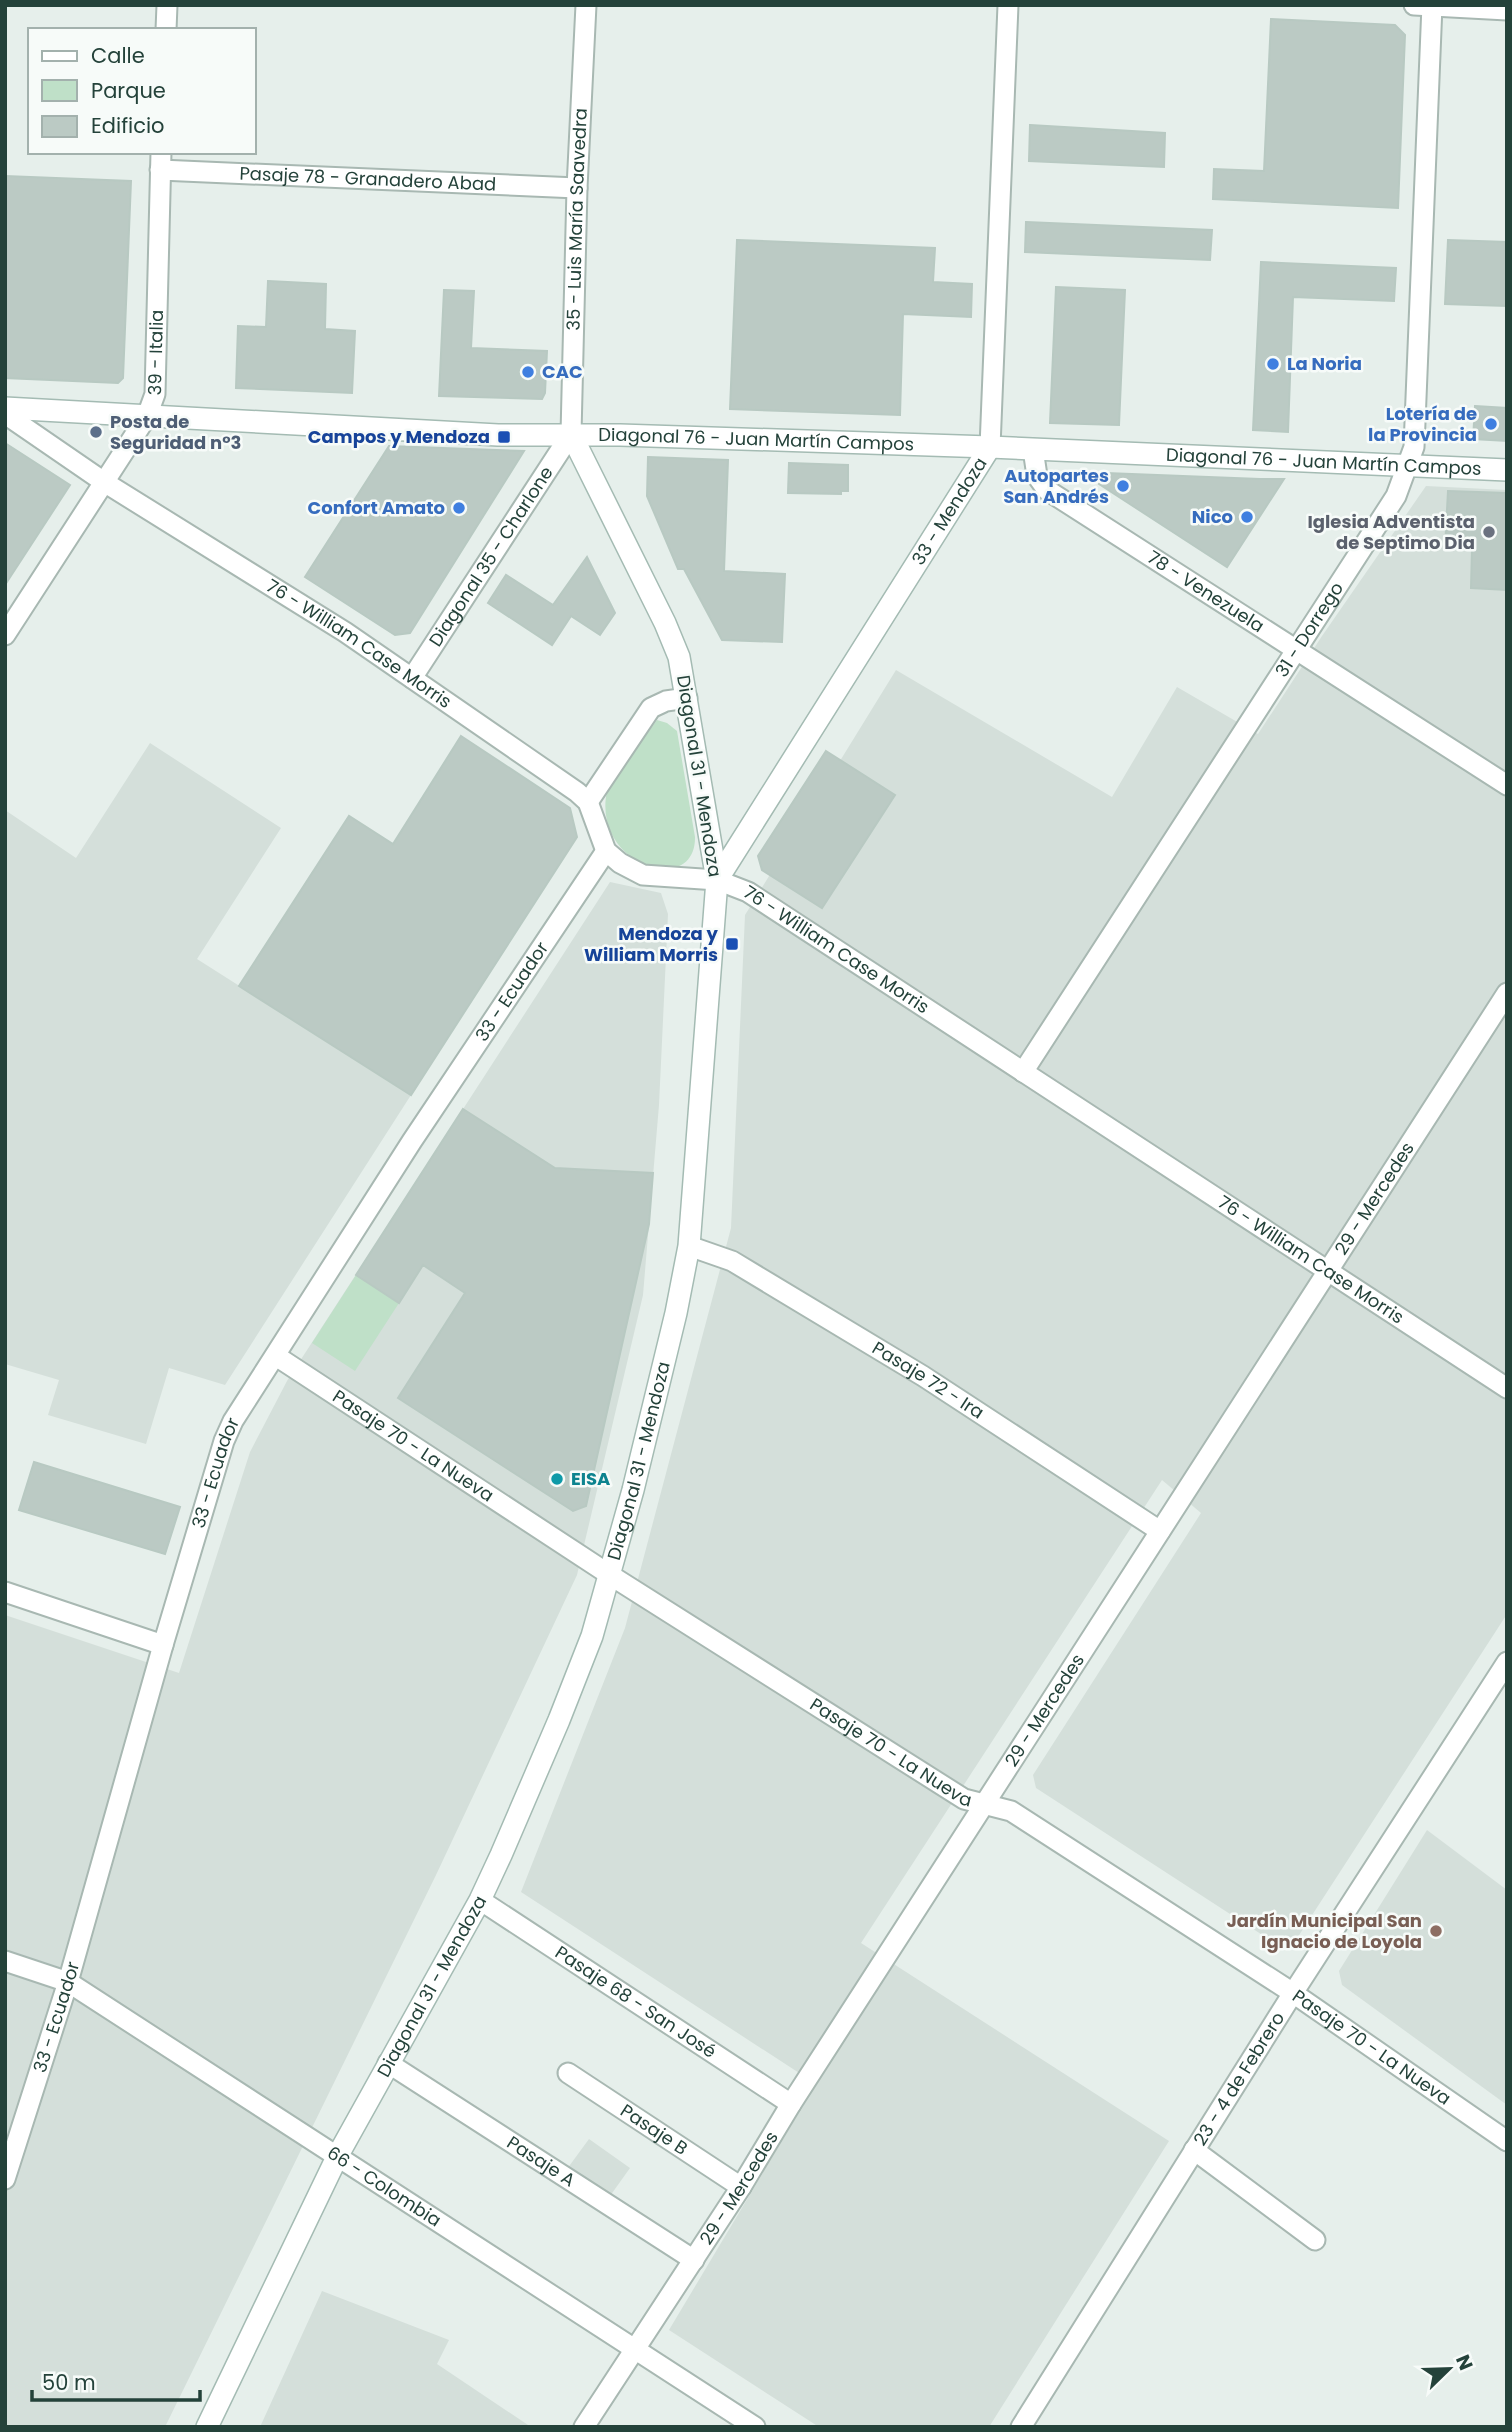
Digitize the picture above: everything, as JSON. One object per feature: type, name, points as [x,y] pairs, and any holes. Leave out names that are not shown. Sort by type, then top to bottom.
[{"type":"street","points":[[166,28],[167,5]]},
{"type":"street","name":"35 - Luis María Saavedra","points":[[571,434],[577,188],[586,5]]},
{"type":"street","name":"33 - Mendoza","points":[[717,880],[990,447],[1008,5]]},
{"type":"street","points":[[1414,5],[1507,10]]},
{"type":"street","name":"31 - Dorrego","points":[[1023,1073],[1396,496],[1408,466],[1414,447],[1432,6]]},
{"type":"street","name":"Pasaje 78 - Granadero Abad","points":[[160,161],[577,188]]},
{"type":"street","name":"39 - Italia","points":[[5,635],[147,416],[155,394],[160,161]]},
{"type":"street","name":"Diagonal 76 - Juan Martín Campos","points":[[5,408],[498,435],[571,434],[990,447],[1507,470]]},
{"type":"street","name":"76 - William Case Morris","points":[[5,414],[104,482],[345,632],[588,802]]},
{"type":"street","name":"Diagonal 35 - Charlone","points":[[412,678],[571,434]]},
{"type":"street","name":"Diagonal 31 - Mendoza","points":[[207,2427],[338,2155],[480,1900],[524,1805],[592,1636],[676,1313],[688,1246],[717,880],[679,657],[571,434]]},
{"type":"street","name":"78 - Venezuela","points":[[1033,449],[1037,476],[1047,490],[1507,785]]},
{"type":"street","points":[[606,851],[588,802],[650,708],[666,701],[687,698]]},
{"type":"street","name":"76 - William Case Morris","points":[[606,851],[620,863],[643,875],[717,880],[748,892],[1507,1388]]},
{"type":"street","name":"33 - Ecuador","points":[[5,2179],[68,1982],[163,1645],[224,1441],[233,1421],[412,1141],[606,851]]},
{"type":"street","name":"29 - Mercedes","points":[[584,2427],[741,2188],[791,2104],[1507,993]]},
{"type":"street","name":"Pasaje 72 - Ira","points":[[688,1246],[732,1261],[923,1376],[1160,1531]]},
{"type":"street","name":"Pasaje 70 - La Nueva","points":[[276,1356],[610,1575],[964,1799],[1011,1811],[1293,1993],[1507,2141]]},
{"type":"street","points":[[5,1592],[163,1645]]},
{"type":"street","name":"23 - 4 de Febrero","points":[[1021,2427],[1293,1993],[1507,1662]]},
{"type":"street","name":"Pasaje 68 - San José","points":[[480,1900],[791,2104]]},
{"type":"street","name":"66 - Colombia","points":[[5,1961],[68,1982],[755,2427]]},
{"type":"street","name":"Pasaje A","points":[[388,2063],[694,2260]]},
{"type":"street","name":"Pasaje B","points":[[568,2073],[741,2188]]},
{"type":"street","points":[[1194,2150],[1315,2240]]},
{"type":"shaded area","points":[[1426,486],[1507,490],[1507,1614],[1294,1943],[1281,1947],[1036,1788],[1033,1775],[1201,1513],[1162,1480],[861,1943],[1169,2141],[989,2427],[819,2427],[669,2330],[816,2084],[521,1892],[625,1628],[731,1228],[745,915],[896,670],[1112,797],[1177,687],[1258,734]]},
{"type":"shaded area","points":[[150,743],[281,828],[197,959],[411,1095],[225,1385],[169,1368],[146,1444],[48,1415],[59,1380],[5,1364],[5,810],[76,858]]},
{"type":"shaded area","points":[[610,882],[661,893],[668,914],[659,1105],[643,1295],[577,1575],[436,1875],[165,2427],[5,2427],[5,1615],[179,1673],[250,1452],[287,1381]]},
{"type":"shaded area","name":"Jardín Municipal San Ignacio de Loyola","points":[[1427,1830],[1507,1890],[1507,2105],[1342,1985],[1339,1971]]},
{"type":"shaded area","points":[[589,2139],[630,2168],[610,2196],[567,2169]]},
{"type":"shaded area","points":[[322,2291],[449,2340],[437,2364],[531,2427],[260,2427]]},
{"type":"green space","points":[[657,720],[667,723],[677,731],[695,837],[691,856],[679,866],[663,869],[645,865],[628,855],[614,838],[606,817],[609,786]]},
{"type":"green space","points":[[356,1275],[399,1303],[355,1371],[312,1343]]},
{"type":"building","points":[[1271,19],[1395,25],[1405,35],[1398,208],[1213,199],[1214,169],[1264,171]]},
{"type":"building","points":[[1030,125],[1165,133],[1164,167],[1029,161]]},
{"type":"building","points":[[5,176],[131,181],[123,378],[118,383],[5,378]]},
{"type":"building","points":[[1026,222],[1212,230],[1210,260],[1025,252]]},
{"type":"building","points":[[737,240],[935,248],[933,282],[972,284],[971,317],[903,314],[900,415],[730,409]]},
{"type":"building","points":[[1448,240],[1507,242],[1507,306],[1445,304]]},
{"type":"building","points":[[1261,262],[1396,268],[1394,301],[1293,297],[1288,432],[1253,430]]},
{"type":"building","points":[[268,281],[326,284],[325,329],[355,331],[352,393],[236,388],[238,326],[266,327]]},
{"type":"building","points":[[1056,287],[1125,290],[1119,425],[1050,423]]},
{"type":"building","points":[[444,290],[474,291],[471,348],[547,351],[545,393],[542,399],[439,396]]},
{"type":"building","points":[[1475,406],[1507,408],[1507,441],[1473,439]]},
{"type":"building","points":[[5,443],[70,485],[5,585]]},
{"type":"building","points":[[389,446],[524,451],[410,633],[395,635],[305,577]]},
{"type":"building","points":[[648,457],[728,460],[724,571],[785,574],[782,642],[722,640],[684,569],[678,569],[647,496]]},
{"type":"building","points":[[789,463],[848,465],[848,491],[841,491],[841,494],[788,493]]},
{"type":"building","points":[[1106,473],[1284,479],[1227,567],[1099,484]]},
{"type":"building","name":"Iglesia Adventista de Septimo Dia","points":[[1448,491],[1507,493],[1507,590],[1471,588],[1472,549],[1445,548]]},
{"type":"building","points":[[587,557],[615,613],[600,635],[571,616],[552,645],[488,603],[506,575],[553,605]]},
{"type":"building","points":[[461,736],[570,808],[577,837],[411,1095],[239,986],[349,816],[393,844]]},
{"type":"building","points":[[826,751],[895,795],[822,908],[762,870],[758,856]]},
{"type":"building","points":[[463,1109],[555,1168],[653,1173],[649,1224],[586,1506],[573,1511],[398,1398],[465,1293],[423,1265],[399,1303],[356,1275]]},
{"type":"building","points":[[34,1462],[180,1507],[165,1554],[19,1510]]},
{"type":"place","name":"La Noria","points":[[1273,364]]},
{"type":"place","name":"CAC","points":[[528,372]]},
{"type":"place","name":"Lotería de la Provincia","points":[[1491,424]]},
{"type":"place","name":"Posta de Seguridad n°3","points":[[96,432]]},
{"type":"place","name":"Campos y Mendoza","points":[[504,437]]},
{"type":"place","name":"Autopartes San Andrés","points":[[1123,486]]},
{"type":"place","name":"Confort Amato","points":[[459,508]]},
{"type":"place","name":"Nico","points":[[1247,517]]},
{"type":"place","name":"Iglesia Adventista de Septimo Dia","points":[[1489,532]]},
{"type":"place","name":"Mendoza y William Morris","points":[[732,944]]},
{"type":"place","name":"EISA","points":[[557,1479]]},
{"type":"place","name":"Jardín Municipal San Ignacio de Loyola","points":[[1436,1931]]}]
